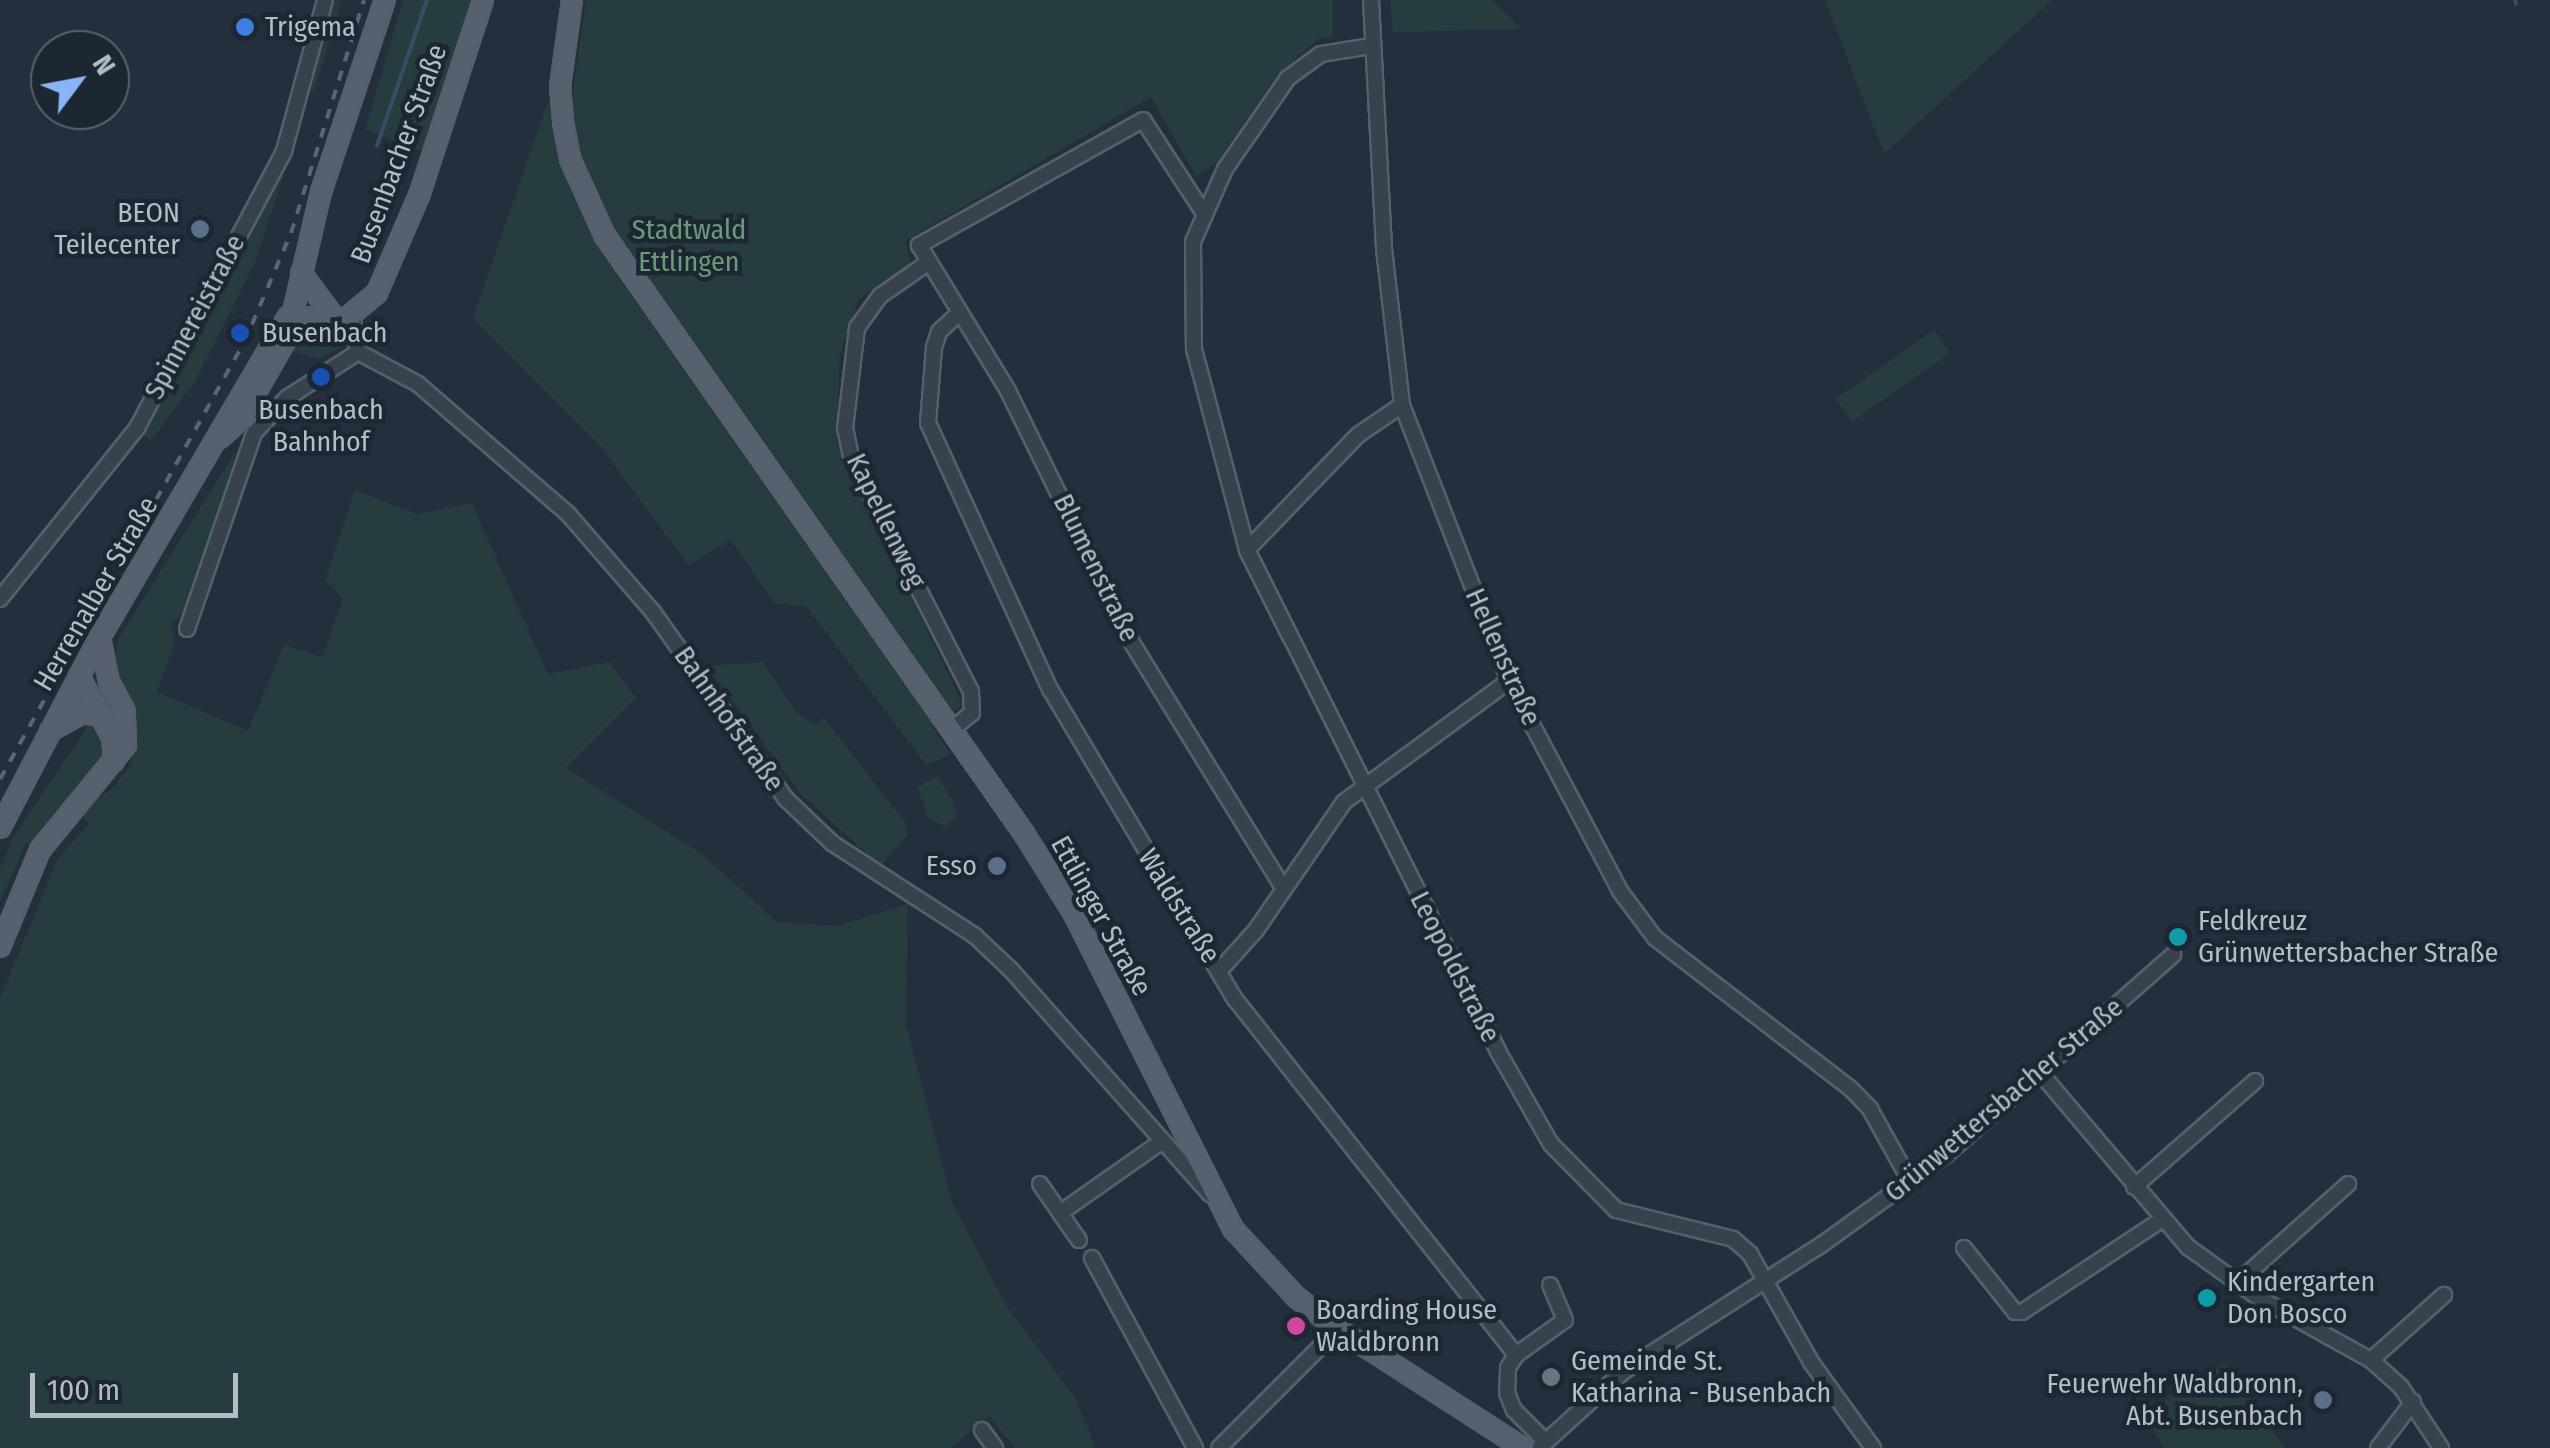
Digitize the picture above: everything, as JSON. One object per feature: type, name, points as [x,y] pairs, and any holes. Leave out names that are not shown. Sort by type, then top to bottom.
[{"type":"main road","name":"Herrenalber Straße","points":[[0,828],[100,637],[216,443],[265,382],[287,338],[288,317],[385,0]]},
{"type":"main road","name":"Busenbacher Straße","points":[[345,319],[378,292],[420,193],[483,0]]},
{"type":"main road","name":"Ettlinger Straße","points":[[572,0],[560,86],[570,159],[605,236],[679,350],[950,731],[1074,914],[1210,1194],[1261,1263],[1338,1328],[1523,1448]]},
{"type":"main road","points":[[301,273],[345,319]]},
{"type":"main road","points":[[288,317],[345,319]]},
{"type":"main road","points":[[0,947],[40,850],[114,762],[129,732],[108,682],[100,637]]},
{"type":"main road","points":[[80,676],[108,682]]},
{"type":"main road","points":[[80,676],[102,716],[114,762]]},
{"type":"main road","points":[[50,731],[82,713],[102,716]]},
{"type":"street","name":"Spinnereistraße","points":[[0,598],[136,428],[284,151],[325,0]]},
{"type":"street","name":"Hellenstraße","points":[[1371,0],[1402,406],[1510,681],[1620,891],[1655,938],[1851,1090],[1870,1109],[1910,1181]]},
{"type":"street","name":"Leopoldstraße","points":[[1372,46],[1321,54],[1288,78],[1225,169],[1188,268],[1194,349],[1247,550],[1498,1053],[1580,1180],[1638,1220],[1733,1239],[1766,1277],[1811,1362],[1872,1448]]},
{"type":"street","name":"Blumenstraße","points":[[1205,215],[1143,120],[919,245],[926,264],[1008,391],[1132,643],[1282,886]]},
{"type":"street","name":"Kapellenweg","points":[[926,264],[880,296],[856,328],[844,428],[850,457],[970,692],[972,713],[950,731]]},
{"type":"street","name":"Waldstraße","points":[[958,314],[939,332],[934,347],[928,423],[1050,689],[1235,999],[1516,1355]]},
{"type":"street","points":[[188,628],[254,433],[279,404],[358,352],[345,319]]},
{"type":"street","name":"Bahnhofstraße","points":[[358,352],[418,384],[569,515],[653,612],[786,799],[852,858],[975,936],[1056,1015],[1161,1142],[1210,1194]]},
{"type":"street","points":[[1247,550],[1358,435],[1402,406]]},
{"type":"street","points":[[1220,970],[1256,930],[1282,886],[1344,802],[1510,681]]},
{"type":"street","name":"Grünwettersbacher Straße","points":[[1542,1444],[1624,1370],[1910,1181],[2042,1075],[2173,955]]},
{"type":"street","points":[[2042,1075],[2160,1220],[2238,1283],[2370,1360],[2413,1402],[2441,1448]]},
{"type":"street","points":[[2134,1186],[2255,1080]]},
{"type":"street","points":[[1060,1213],[1161,1142]]},
{"type":"street","points":[[1040,1184],[1079,1240]]},
{"type":"street","points":[[2238,1283],[2348,1184]]},
{"type":"street","points":[[1964,1248],[2014,1312],[2022,1312],[2160,1220]]},
{"type":"street","points":[[1092,1258],[1194,1448]]},
{"type":"street","points":[[1542,1444],[1514,1410],[1507,1393],[1508,1368],[1516,1355],[1565,1320],[1550,1285]]},
{"type":"street","points":[[2370,1360],[2444,1295]]},
{"type":"street","points":[[1220,1448],[1338,1328]]},
{"type":"street","points":[[2378,1448],[2413,1402]]},
{"type":"street","points":[[982,1430],[995,1448]]},
{"type":"green space","points":[[332,0],[342,0],[314,91],[311,90]]},
{"type":"green space","points":[[403,0],[471,0],[423,152],[365,130]]},
{"type":"green space","name":"Stadtwald Ettlingen","points":[[586,0],[1333,0],[1333,37],[1317,39],[1316,29],[1316,40],[1276,77],[1216,163],[1196,176],[1151,97],[906,240],[910,265],[859,298],[839,357],[837,444],[963,705],[933,728],[951,754],[926,765],[807,607],[774,603],[731,540],[688,565],[602,448],[473,318],[547,104],[571,107]]},
{"type":"green space","points":[[1390,0],[1492,0],[1522,29],[1393,32]]},
{"type":"green space","points":[[1825,0],[2052,0],[1884,154]]},
{"type":"green space","points":[[310,95],[254,265],[195,381],[151,441],[142,435],[171,384],[165,380],[288,158]]},
{"type":"green space","points":[[1934,330],[1950,353],[1852,422],[1836,399]]},
{"type":"green space","points":[[342,335],[350,343],[319,359],[290,351],[308,337]]},
{"type":"green space","points":[[237,449],[194,601],[171,624],[175,642],[157,692],[248,731],[284,645],[322,657],[343,598],[325,580],[355,490],[417,514],[472,503],[548,674],[609,662],[636,698],[566,768],[702,854],[777,922],[837,926],[908,904],[906,1024],[952,1202],[1007,1307],[1075,1398],[1096,1448],[1015,1448],[989,1416],[951,1448],[0,1448],[0,998],[58,858],[89,824],[79,813],[116,785],[131,763],[136,720],[112,671],[119,638]]},
{"type":"green space","points":[[763,662],[797,713],[816,725],[824,718],[905,822],[907,835],[881,866],[800,793],[707,666]]},
{"type":"green space","points":[[86,719],[102,733],[102,757],[32,846],[26,843],[0,902],[0,869],[13,837],[85,731]]},
{"type":"green space","points":[[937,776],[954,803],[957,817],[945,826],[929,819],[917,787]]},
{"type":"green space","points":[[2224,1363],[2285,1448],[2164,1448],[2143,1413]]},
{"type":"waterway","points":[[377,146],[427,0]]},
{"type":"waterway","points":[[2515,0],[2516,4]]},
{"type":"railway","points":[[0,779],[244,343],[291,233],[364,0]]},
{"type":"place","name":"Trigema","points":[[245,27]]},
{"type":"place","name":"BEON Teilecenter","points":[[200,229]]},
{"type":"place","name":"Busenbach","points":[[240,333]]},
{"type":"place","name":"Busenbach Bahnhof","points":[[321,377]]},
{"type":"place","name":"Esso","points":[[997,866]]},
{"type":"place","name":"Feldkreuz Grünwettersbacher Straße","points":[[2178,937]]},
{"type":"place","name":"Kindergarten Don Bosco","points":[[2207,1298]]},
{"type":"place","name":"Boarding House Waldbronn","points":[[1296,1326]]},
{"type":"place","name":"Gemeinde St. Katharina - Busenbach","points":[[1551,1377]]},
{"type":"place","name":"Feuerwehr Waldbronn, Abt. Busenbach","points":[[2323,1400]]}]
